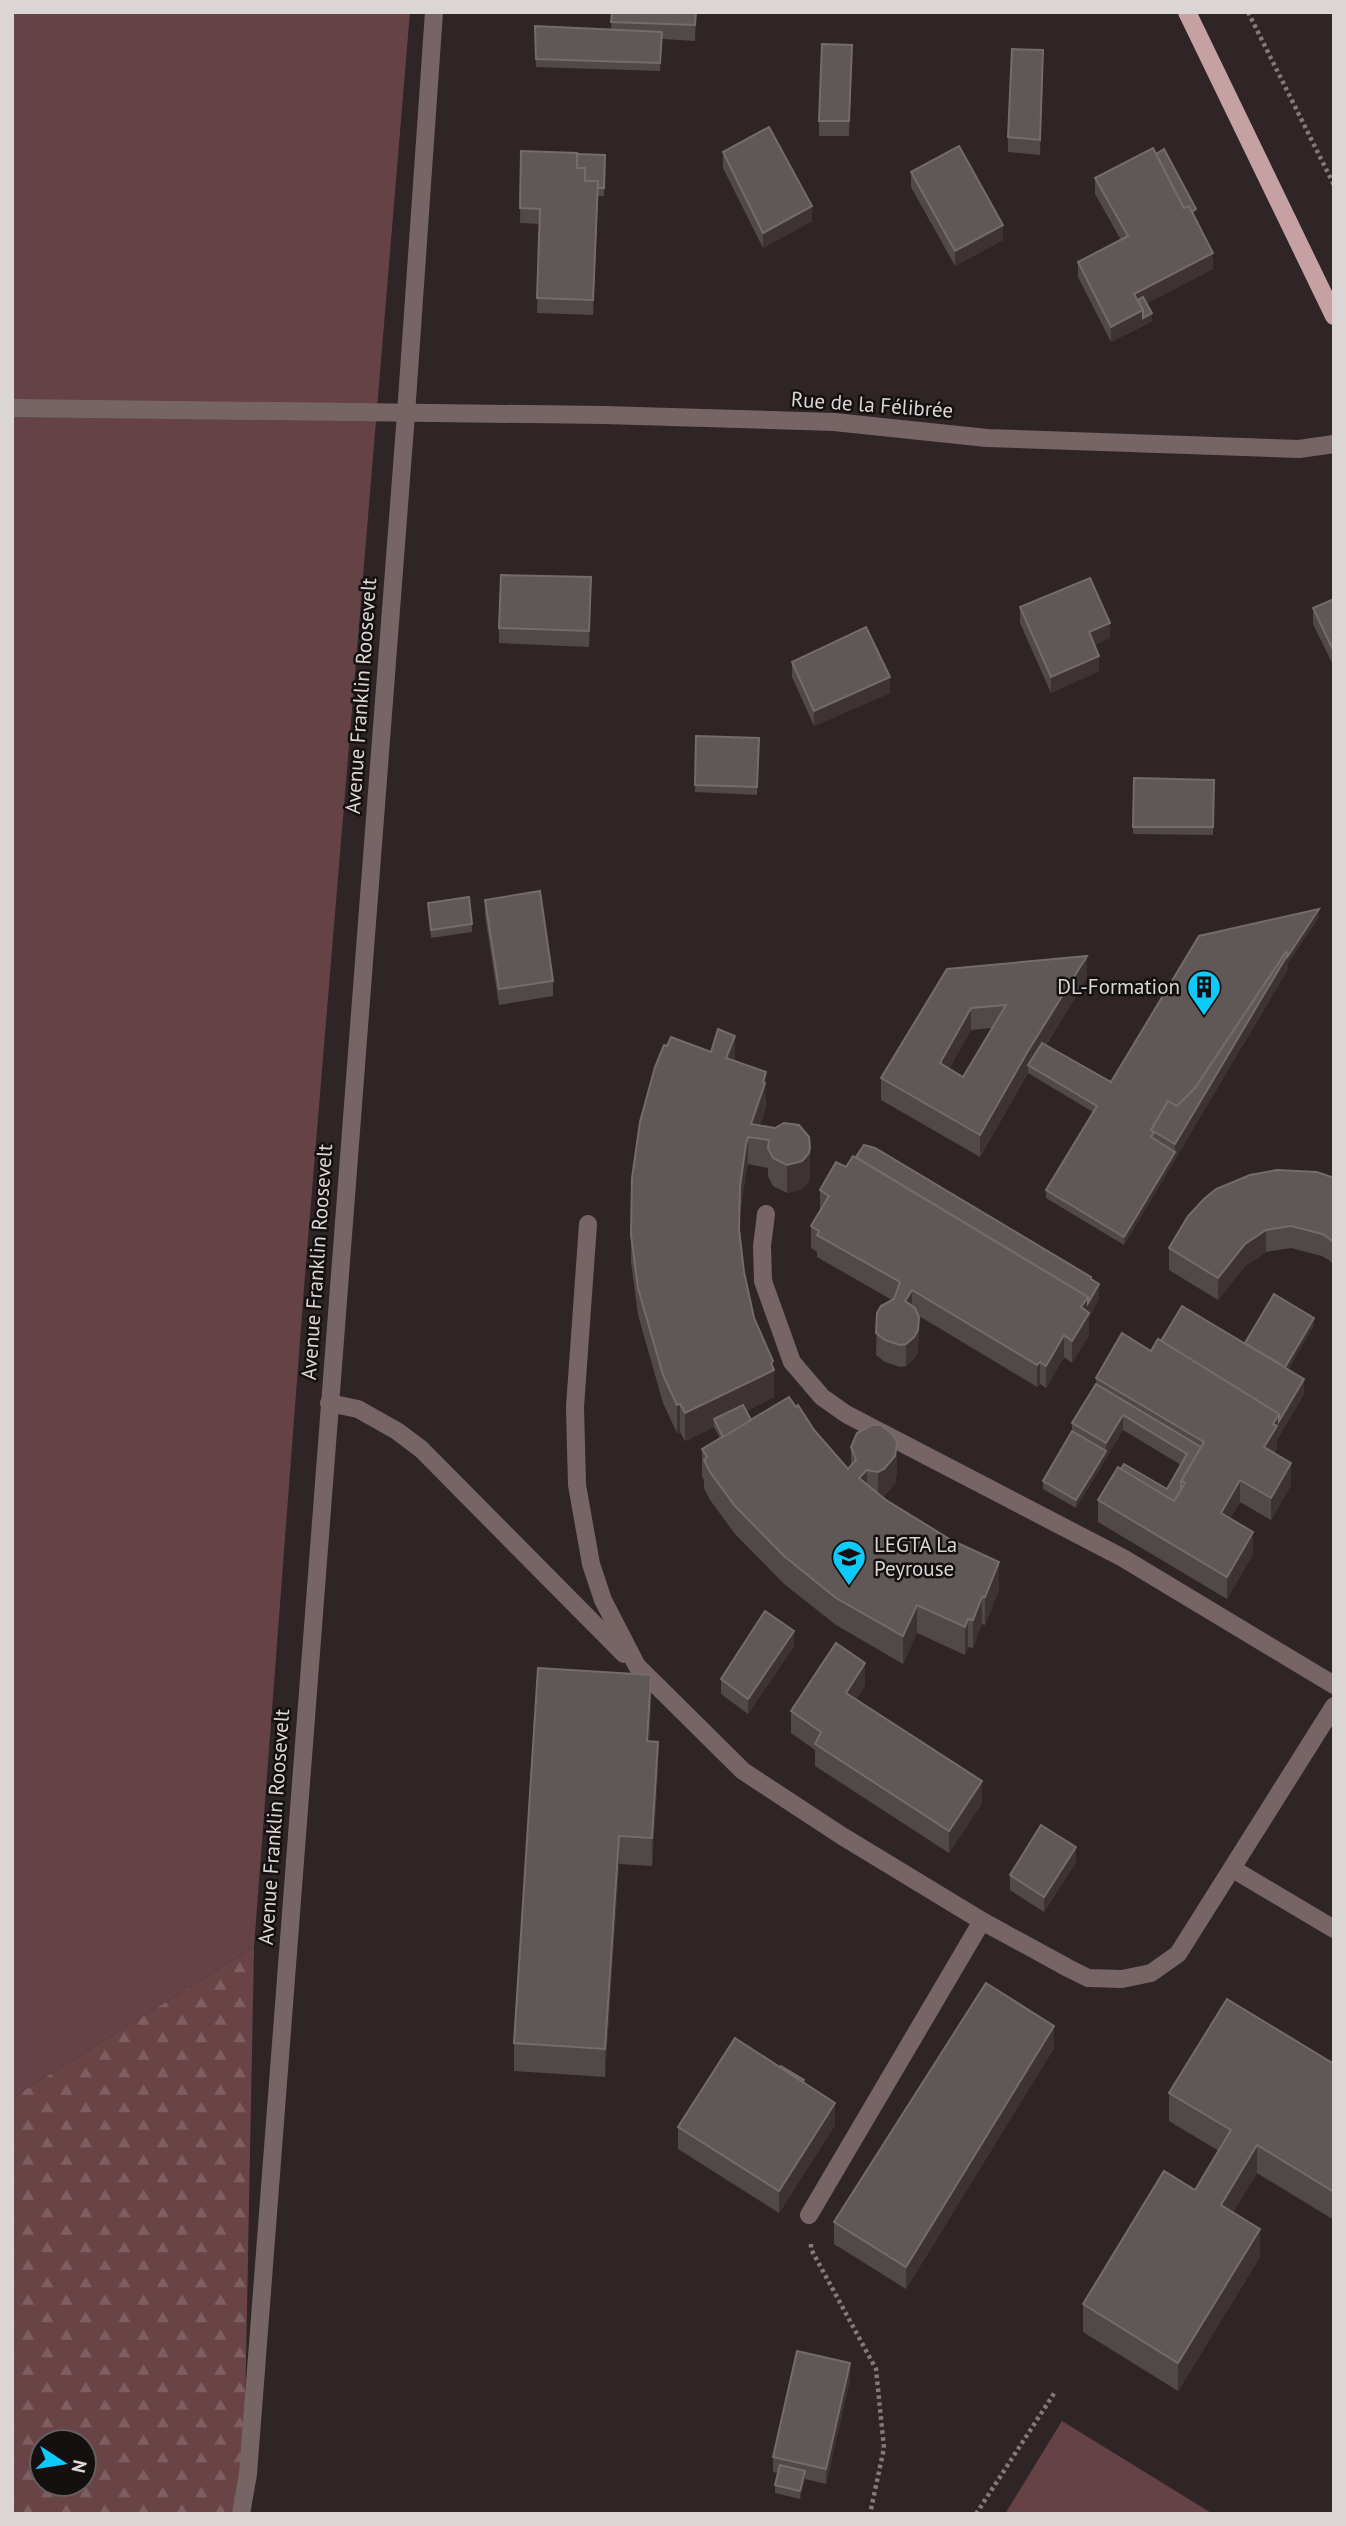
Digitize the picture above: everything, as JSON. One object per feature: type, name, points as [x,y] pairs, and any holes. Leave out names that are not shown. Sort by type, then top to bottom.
[{"type":"main road","points":[[1188,12],[1334,316]]},
{"type":"street","name":"Avenue Franklin Roosevelt","points":[[241,2514],[248,2474],[434,12]]},
{"type":"street","name":"Rue de la Félibrée","points":[[12,408],[604,415],[834,422],[988,438],[1299,449],[1334,444]]},
{"type":"street","points":[[766,1214],[762,1246],[763,1281],[792,1362],[822,1397],[846,1414],[1123,1558],[1334,1685]]},
{"type":"street","points":[[588,1224],[575,1407],[577,1485],[592,1564],[603,1600],[637,1666]]},
{"type":"street","points":[[329,1403],[358,1409],[397,1431],[421,1449],[743,1771],[982,1922],[1088,1978],[1122,1979],[1151,1973],[1178,1954],[1334,1706]]},
{"type":"street","points":[[1233,1869],[1334,1929]]},
{"type":"street","points":[[809,2215],[982,1922]]},
{"type":"path","points":[[1248,12],[1334,185]]},
{"type":"path","points":[[809,2215],[811,2249],[876,2369],[884,2448],[870,2514]]},
{"type":"path","points":[[975,2514],[1055,2392]]},
{"type":"shaded area","points":[[12,12],[410,12],[305,1275],[254,1947],[12,2098]]},
{"type":"shaded area","points":[[1062,2421],[1213,2514],[1005,2514]]},
{"type":"green space","points":[[254,1947],[243,2514],[12,2514],[12,2098]]},
{"type":"building","points":[[612,12],[696,12],[695,25],[611,22]]},
{"type":"building","points":[[535,26],[662,32],[660,63],[536,59]]},
{"type":"building","points":[[822,44],[852,45],[849,121],[819,121]]},
{"type":"building","points":[[1012,49],[1043,50],[1040,140],[1008,137]]},
{"type":"building","points":[[769,127],[812,206],[763,233],[723,152]]},
{"type":"building","points":[[959,146],[1003,225],[955,251],[911,172]]},
{"type":"building","points":[[1153,148],[1184,208],[1189,206],[1213,253],[1134,294],[1143,310],[1111,327],[1078,262],[1128,236],[1095,178]]},
{"type":"building","points":[[1164,149],[1196,209],[1192,212],[1189,206],[1184,208],[1156,154]]},
{"type":"building","points":[[521,151],[577,153],[577,168],[585,168],[585,181],[598,181],[593,300],[537,298],[540,209],[520,208]]},
{"type":"building","points":[[577,154],[605,155],[604,188],[598,188],[598,181],[585,181],[585,168],[577,168]]},
{"type":"building","points":[[1143,297],[1152,313],[1143,318],[1143,310],[1138,300]]},
{"type":"building","points":[[501,575],[591,577],[589,631],[499,628]]},
{"type":"building","points":[[1090,578],[1110,623],[1089,632],[1099,656],[1051,677],[1020,607]]},
{"type":"building","points":[[1334,599],[1334,652],[1313,608]]},
{"type":"building","points":[[866,627],[890,677],[814,711],[792,662]]},
{"type":"building","points":[[696,736],[759,738],[757,787],[695,785]]},
{"type":"building","points":[[1134,778],[1214,780],[1213,827],[1133,827]]},
{"type":"building","points":[[540,891],[553,981],[499,989],[485,900]]},
{"type":"building","points":[[469,897],[472,924],[431,930],[428,903]]},
{"type":"building","name":"DL-Formation","points":[[1319,909],[1288,956],[1286,952],[1195,1088],[1177,1106],[1168,1101],[1151,1130],[1154,1132],[1151,1137],[1175,1152],[1124,1237],[1046,1190],[1097,1106],[1028,1065],[1042,1043],[1111,1082],[1199,936]]},
{"type":"building","points":[[1286,952],[1288,954],[1175,1144],[1151,1130],[1168,1101],[1177,1106],[1195,1088]]},
{"type":"building","points":[[1087,956],[980,1135],[881,1078],[947,969]],"holes":[[[1006,1005],[963,1077],[940,1063],[971,1008]]]},
{"type":"building","points":[[718,1029],[735,1036],[726,1058],[766,1072],[751,1124],[775,1128],[784,1123],[799,1125],[809,1137],[810,1147],[809,1153],[802,1161],[787,1165],[773,1158],[768,1148],[769,1140],[748,1137],[746,1144],[740,1186],[739,1229],[744,1272],[754,1318],[773,1361],[771,1363],[774,1370],[685,1413],[680,1404],[677,1405],[663,1375],[638,1288],[631,1235],[632,1178],[640,1122],[664,1045],[667,1046],[671,1037],[711,1052]]},
{"type":"building","points":[[864,1145],[875,1148],[1091,1277],[1099,1284],[1088,1303],[1088,1297],[856,1157]]},
{"type":"building","points":[[853,1156],[1088,1297],[1081,1307],[1089,1313],[1072,1341],[1064,1335],[1046,1366],[1040,1362],[1037,1365],[912,1290],[905,1301],[915,1308],[919,1317],[918,1330],[914,1337],[906,1344],[900,1345],[885,1340],[876,1333],[877,1313],[881,1306],[894,1299],[900,1282],[817,1235],[819,1231],[811,1226],[829,1196],[820,1190],[836,1162],[846,1167]]},
{"type":"building","points":[[1277,1170],[1317,1172],[1334,1178],[1334,1243],[1322,1234],[1291,1226],[1266,1230],[1245,1244],[1218,1278],[1169,1248],[1188,1216],[1216,1189],[1250,1175]]},
{"type":"building","points":[[1274,1294],[1314,1318],[1285,1367],[1245,1343]]},
{"type":"building","points":[[1182,1306],[1304,1379],[1279,1421],[1279,1414],[1161,1341]]},
{"type":"building","points":[[1122,1333],[1151,1351],[1158,1339],[1279,1414],[1273,1424],[1277,1426],[1264,1447],[1291,1463],[1271,1498],[1240,1480],[1221,1513],[1253,1532],[1227,1577],[1098,1500],[1118,1467],[1174,1501],[1185,1483],[1181,1481],[1204,1442],[1096,1378]]},
{"type":"building","points":[[1096,1384],[1201,1447],[1181,1481],[1182,1488],[1174,1501],[1121,1469],[1124,1464],[1167,1489],[1187,1454],[1123,1415],[1106,1443],[1072,1423]]},
{"type":"building","points":[[789,1397],[848,1469],[856,1460],[851,1447],[857,1433],[872,1425],[881,1425],[897,1442],[895,1456],[884,1469],[878,1472],[867,1470],[859,1478],[886,1500],[951,1540],[999,1562],[973,1620],[968,1619],[965,1627],[917,1605],[903,1636],[836,1598],[784,1556],[735,1506],[710,1472],[702,1449]]},
{"type":"building","points":[[743,1405],[751,1420],[723,1437],[714,1419]]},
{"type":"building","points":[[1072,1431],[1106,1451],[1076,1500],[1043,1481]]},
{"type":"building","points":[[765,1611],[794,1631],[748,1699],[721,1679]]},
{"type":"building","points":[[836,1643],[865,1663],[846,1693],[982,1781],[949,1831],[815,1744],[821,1732],[791,1711]]},
{"type":"building","points":[[538,1668],[651,1675],[647,1741],[658,1742],[652,1838],[619,1836],[605,2049],[514,2043]]},
{"type":"building","points":[[1041,1825],[1076,1847],[1044,1897],[1010,1875]]},
{"type":"building","points":[[986,1983],[1054,2026],[906,2267],[834,2222]]},
{"type":"building","points":[[1227,1999],[1334,2064],[1334,2192],[1257,2145],[1221,2205],[1260,2229],[1178,2363],[1083,2304],[1164,2171],[1195,2190],[1231,2130],[1169,2093]]},
{"type":"building","points":[[735,2038],[835,2103],[779,2191],[678,2127]]},
{"type":"building","points":[[780,2067],[804,2080],[803,2082]]},
{"type":"building","points":[[797,2351],[850,2363],[826,2469],[773,2457]]},
{"type":"building","points":[[780,2465],[805,2471],[800,2491],[775,2485]]},
{"type":"place","name":"DL-Formation","points":[[1204,1017]]},
{"type":"place","name":"LEGTA La Peyrouse","points":[[849,1587]]}]
